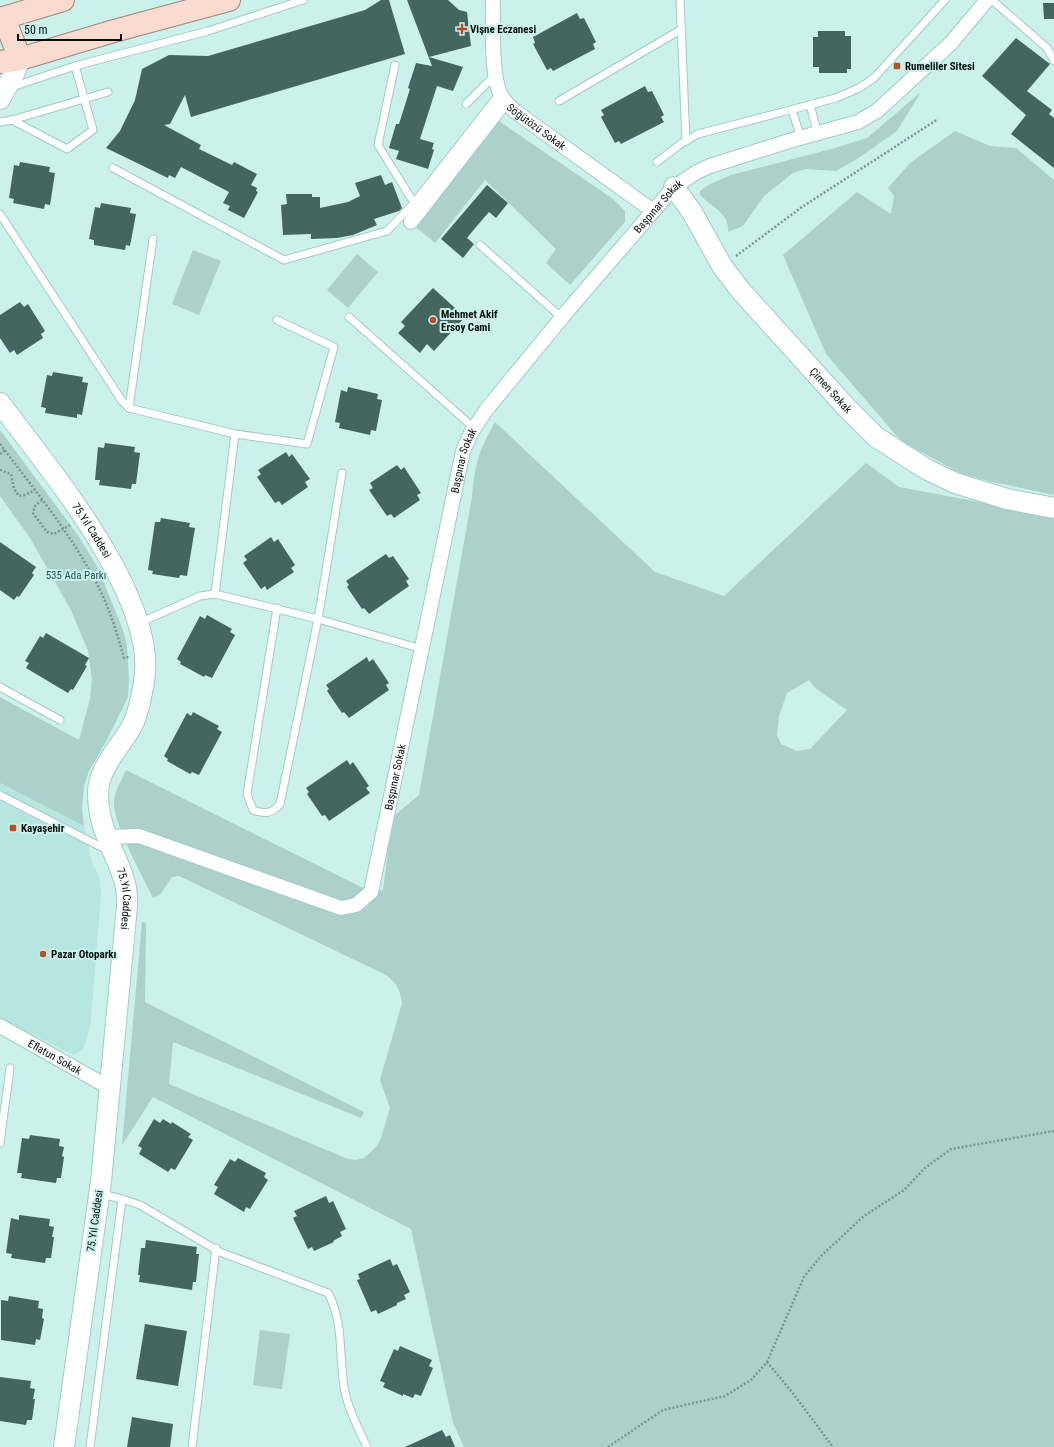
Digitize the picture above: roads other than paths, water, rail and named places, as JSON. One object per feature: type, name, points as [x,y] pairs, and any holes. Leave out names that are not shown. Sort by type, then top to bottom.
[{"type":"main road","points":[[2,19],[40,3],[63,0]]},
{"type":"main road","points":[[2,19],[10,61],[229,0]]},
{"type":"main road","points":[[0,44],[2,19]]},
{"type":"street","name":"Söğütözü Sokak","points":[[493,0],[495,75],[502,97],[516,112],[653,211]]},
{"type":"street","name":"Başpınar Sokak","points":[[111,845],[139,836],[341,908],[356,905],[371,892],[463,451],[474,428],[486,410],[674,187],[697,172],[710,166],[858,122],[877,111],[951,43],[986,0]]},
{"type":"street","points":[[3,94],[10,61]]},
{"type":"street","points":[[411,222],[502,97]]},
{"type":"street","name":"Çimen Sokak","points":[[674,187],[692,212],[722,266],[741,290],[815,374],[876,437],[926,469],[955,483],[1007,499],[1054,508]]},
{"type":"street","name":"75.Yıl Caddesi","points":[[0,404],[98,536],[110,559],[137,624],[145,653],[145,674],[140,705],[133,725],[108,765],[99,784],[99,804],[126,888],[127,906],[99,1193],[64,1447]]},
{"type":"street","name":"Eflatun Sokak","points":[[0,1026],[110,1088]]},
{"type":"lane","points":[[3,94],[74,66],[208,31],[303,0]]},
{"type":"lane","points":[[680,0],[686,140]]},
{"type":"lane","points":[[657,162],[686,140],[698,134],[836,98],[859,88],[874,78],[945,0]]},
{"type":"lane","points":[[992,0],[1047,48],[1054,61]]},
{"type":"lane","points":[[559,101],[682,28]]},
{"type":"lane","points":[[395,65],[378,145],[414,203]]},
{"type":"lane","points":[[12,120],[68,149],[93,130],[74,66]]},
{"type":"lane","points":[[466,104],[495,75]]},
{"type":"lane","points":[[0,122],[12,120],[108,92]]},
{"type":"lane","points":[[113,168],[284,260],[386,231],[414,203],[502,97]]},
{"type":"lane","points":[[810,105],[818,134]]},
{"type":"lane","points":[[792,110],[801,138]]},
{"type":"lane","points":[[0,214],[128,408],[235,434],[307,444],[334,347],[277,320]]},
{"type":"lane","points":[[128,408],[153,239]]},
{"type":"lane","points":[[480,245],[562,318]]},
{"type":"lane","points":[[349,317],[474,428]]},
{"type":"lane","points":[[215,594],[235,434]]},
{"type":"lane","points":[[278,608],[247,794],[253,810],[264,814],[274,811],[280,804],[318,619],[342,473]]},
{"type":"lane","points":[[137,624],[200,596],[215,594],[278,608],[422,649]]},
{"type":"lane","points":[[0,687],[60,720]]},
{"type":"lane","points":[[0,795],[111,845]]},
{"type":"lane","points":[[0,1143],[10,1068]]},
{"type":"lane","points":[[99,1193],[140,1205],[216,1248],[220,1252],[328,1293],[334,1304],[338,1317],[345,1392],[352,1414],[367,1447]]},
{"type":"lane","points":[[90,1447],[122,1199]]},
{"type":"lane","points":[[192,1447],[216,1248]]},
{"type":"place","name":"Vişne Eczanesi","points":[[462,29]]},
{"type":"place","name":"Rumeliler Sitesi","points":[[897,66]]},
{"type":"place","name":"Mehmet Akif Ersoy Cami","points":[[433,320]]},
{"type":"place","name":"Kayaşehir","points":[[13,828]]},
{"type":"place","name":"Pazar Otoparkı","points":[[43,954]]},
{"type":"park label","name":"535 Ada Parkı","points":[[76,575]]}]
